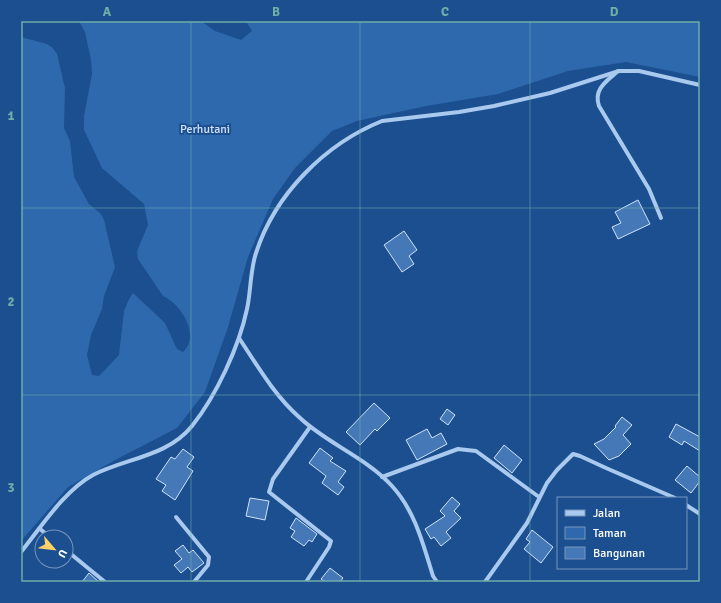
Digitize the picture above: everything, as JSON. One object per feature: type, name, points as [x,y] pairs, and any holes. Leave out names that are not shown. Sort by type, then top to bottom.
[{"type":"street","points":[[619,71],[600,88],[597,101],[649,189],[661,218]]},
{"type":"street","points":[[40,529],[76,487],[84,480],[102,471],[162,450],[187,431],[203,410],[216,387],[239,338],[247,309],[256,253],[270,222],[295,183],[340,144],[371,125],[382,121],[459,112],[494,106],[550,93],[619,71],[639,71],[700,85]]},
{"type":"street","points":[[239,338],[283,401],[310,427],[382,477],[402,498],[419,531],[433,576],[437,582]]},
{"type":"street","points":[[306,582],[329,547],[331,541],[269,492],[273,479],[310,427]]},
{"type":"street","points":[[382,477],[458,449],[466,449],[476,451],[539,497]]},
{"type":"street","points":[[486,582],[528,523],[539,497],[557,470],[573,454],[673,497]]},
{"type":"street","points":[[687,506],[700,514]]},
{"type":"street","points":[[176,517],[209,557],[208,565],[194,582]]},
{"type":"street","points":[[21,552],[34,536]]},
{"type":"street","points":[[74,557],[105,582]]},
{"type":"green space","name":"Perhutani","points":[[79,21],[201,21],[215,31],[241,40],[252,31],[246,21],[700,21],[700,77],[626,62],[568,71],[498,94],[426,106],[357,121],[332,131],[295,168],[273,199],[248,257],[228,327],[205,392],[177,428],[117,459],[68,487],[21,541],[21,37],[47,44],[53,48],[57,54],[65,88],[64,128],[70,141],[74,177],[89,204],[101,214],[104,220],[115,267],[104,296],[102,309],[91,335],[87,355],[92,375],[99,376],[119,355],[124,311],[133,293],[165,323],[177,349],[183,352],[188,345],[190,337],[189,329],[182,313],[170,300],[163,296],[138,259],[137,251],[148,225],[144,204],[102,168],[84,130],[84,116],[92,74],[91,60],[85,32]]},
{"type":"building","points":[[638,200],[650,224],[618,239],[612,227],[621,223],[615,212]]},
{"type":"building","points":[[404,231],[417,250],[409,256],[414,264],[402,272],[384,245]]},
{"type":"building","points":[[374,403],[390,418],[377,431],[375,429],[360,445],[346,432]]},
{"type":"building","points":[[447,409],[455,415],[448,425],[440,419]]},
{"type":"building","points":[[622,417],[632,425],[623,435],[631,444],[619,456],[609,460],[594,444],[604,439],[616,427],[615,426]]},
{"type":"building","points":[[676,424],[700,437],[700,451],[684,441],[682,445],[669,437]]},
{"type":"building","points":[[427,429],[432,438],[441,433],[447,444],[417,460],[406,440]]},
{"type":"building","points":[[504,445],[522,460],[512,473],[494,458]]},
{"type":"building","points":[[320,448],[333,458],[330,461],[346,471],[338,482],[344,487],[338,495],[322,483],[326,476],[309,463]]},
{"type":"building","points":[[183,449],[194,457],[187,467],[193,471],[175,500],[162,491],[166,485],[156,479],[171,457],[175,459]]},
{"type":"building","points":[[687,466],[700,477],[700,481],[691,493],[675,480]]},
{"type":"building","points":[[452,497],[460,504],[454,511],[461,518],[446,532],[451,538],[441,546],[434,537],[431,539],[425,529],[445,516],[440,511]]},
{"type":"building","points":[[250,498],[269,501],[265,520],[246,516]]},
{"type":"building","points":[[296,518],[317,534],[312,542],[309,540],[304,546],[291,537],[295,531],[290,528]]},
{"type":"building","points":[[532,530],[553,547],[541,563],[524,549],[530,542],[526,539]]},
{"type":"building","points":[[183,545],[189,553],[193,550],[204,563],[192,572],[188,567],[181,573],[174,565],[182,559],[175,551]]},
{"type":"building","points":[[330,568],[343,578],[340,582],[325,582],[321,579]]},
{"type":"building","points":[[89,573],[99,582],[82,582]]}]
